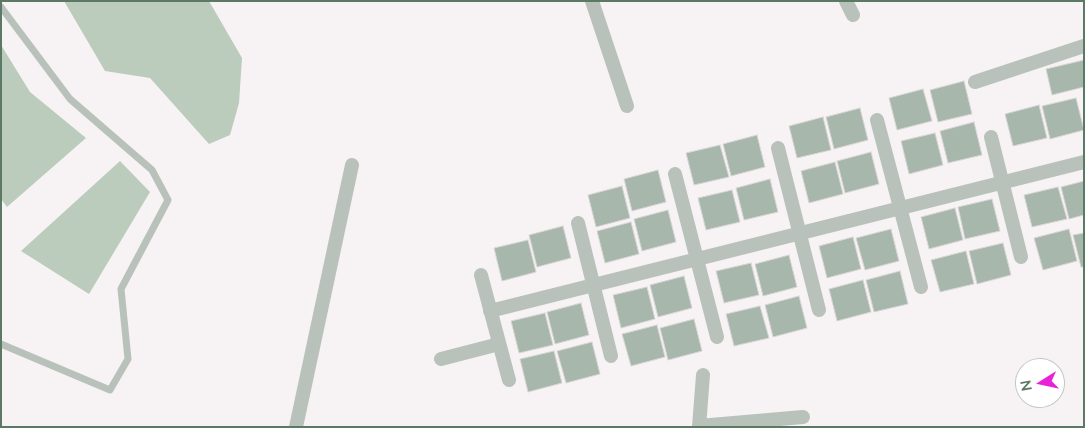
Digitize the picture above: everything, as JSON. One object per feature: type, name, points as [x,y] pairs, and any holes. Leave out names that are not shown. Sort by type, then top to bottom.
[{"type":"street","points":[[592,1],[627,106]]},
{"type":"street","points":[[846,1],[853,16]]},
{"type":"street","points":[[975,82],[1084,46]]},
{"type":"street","points":[[877,120],[922,287]]},
{"type":"street","points":[[991,137],[1021,257]]},
{"type":"street","points":[[778,148],[819,310]]},
{"type":"street","points":[[490,311],[1084,162]]},
{"type":"street","points":[[296,427],[352,165]]},
{"type":"street","points":[[675,174],[717,337]]},
{"type":"street","points":[[578,223],[611,356]]},
{"type":"street","points":[[481,275],[509,380]]},
{"type":"street","points":[[441,359],[499,344]]},
{"type":"street","points":[[703,375],[699,427],[803,417]]},
{"type":"lane","points":[[1,7],[70,99],[152,170],[168,200],[121,289],[128,359],[110,390],[1,344]]},
{"type":"shaded area","points":[[64,1],[209,1],[242,58],[239,103],[230,135],[209,144],[150,78],[105,71]]},
{"type":"shaded area","points":[[1,45],[30,92],[86,138],[7,207],[1,199]]},
{"type":"shaded area","points":[[120,161],[150,192],[89,294],[21,251]]},
{"type":"building","points":[[1084,60],[1084,87],[1052,95],[1046,69]]},
{"type":"building","points":[[964,81],[972,114],[938,122],[930,90]]},
{"type":"building","points":[[923,89],[932,121],[897,130],[889,98]]},
{"type":"building","points":[[1076,98],[1084,130],[1050,139],[1042,106]]},
{"type":"building","points":[[1039,105],[1047,138],[1013,146],[1005,114]]},
{"type":"building","points":[[860,108],[868,140],[834,149],[826,117]]},
{"type":"building","points":[[823,117],[831,150],[797,158],[789,126]]},
{"type":"building","points":[[974,122],[982,155],[948,163],[940,131]]},
{"type":"building","points":[[935,133],[943,165],[909,174],[901,141]]},
{"type":"building","points":[[757,135],[765,167],[731,176],[723,144]]},
{"type":"building","points":[[720,145],[729,177],[694,185],[686,153]]},
{"type":"building","points":[[871,152],[879,184],[845,193],[837,161]]},
{"type":"building","points":[[835,162],[843,194],[809,203],[801,171]]},
{"type":"building","points":[[658,170],[666,202],[632,211],[624,179]]},
{"type":"building","points":[[770,179],[778,212],[744,220],[736,188]]},
{"type":"building","points":[[1084,181],[1084,215],[1069,219],[1061,187]]},
{"type":"building","points":[[622,186],[630,218],[596,227],[588,195]]},
{"type":"building","points":[[1058,187],[1067,219],[1032,227],[1024,195]]},
{"type":"building","points":[[732,190],[740,222],[706,230],[698,198]]},
{"type":"building","points":[[992,199],[1000,231],[965,239],[958,207]]},
{"type":"building","points":[[955,208],[963,240],[929,249],[921,217]]},
{"type":"building","points":[[668,210],[676,242],[642,251],[634,219]]},
{"type":"building","points":[[631,222],[639,254],[605,263],[597,231]]},
{"type":"building","points":[[563,226],[571,258],[537,267],[529,235]]},
{"type":"building","points":[[891,229],[899,261],[865,270],[856,238]]},
{"type":"building","points":[[1069,229],[1077,261],[1043,270],[1034,238]]},
{"type":"building","points":[[1084,233],[1084,267],[1081,267],[1073,235]]},
{"type":"building","points":[[853,237],[861,269],[827,278],[819,246]]},
{"type":"building","points":[[528,240],[536,272],[502,281],[494,248]]},
{"type":"building","points":[[1003,243],[1011,275],[977,284],[969,251]]},
{"type":"building","points":[[966,251],[974,284],[940,292],[931,260]]},
{"type":"building","points":[[789,255],[797,287],[763,296],[755,264]]},
{"type":"building","points":[[751,263],[759,295],[724,303],[716,271]]},
{"type":"building","points":[[900,271],[908,304],[874,312],[866,280]]},
{"type":"building","points":[[684,276],[692,308],[658,317],[650,285]]},
{"type":"building","points":[[863,280],[871,312],[837,321],[829,289]]},
{"type":"building","points":[[647,287],[655,319],[621,328],[613,295]]},
{"type":"building","points":[[799,296],[807,328],[773,337],[765,305]]},
{"type":"building","points":[[581,303],[589,335],[555,344],[547,312]]},
{"type":"building","points":[[760,306],[769,338],[734,346],[726,314]]},
{"type":"building","points":[[545,313],[553,345],[519,353],[511,321]]},
{"type":"building","points":[[694,319],[702,351],[668,360],[660,328]]},
{"type":"building","points":[[657,325],[665,357],[631,366],[622,334]]},
{"type":"building","points":[[592,342],[600,374],[566,383],[557,351]]},
{"type":"building","points":[[554,351],[562,383],[528,392],[520,359]]}]
